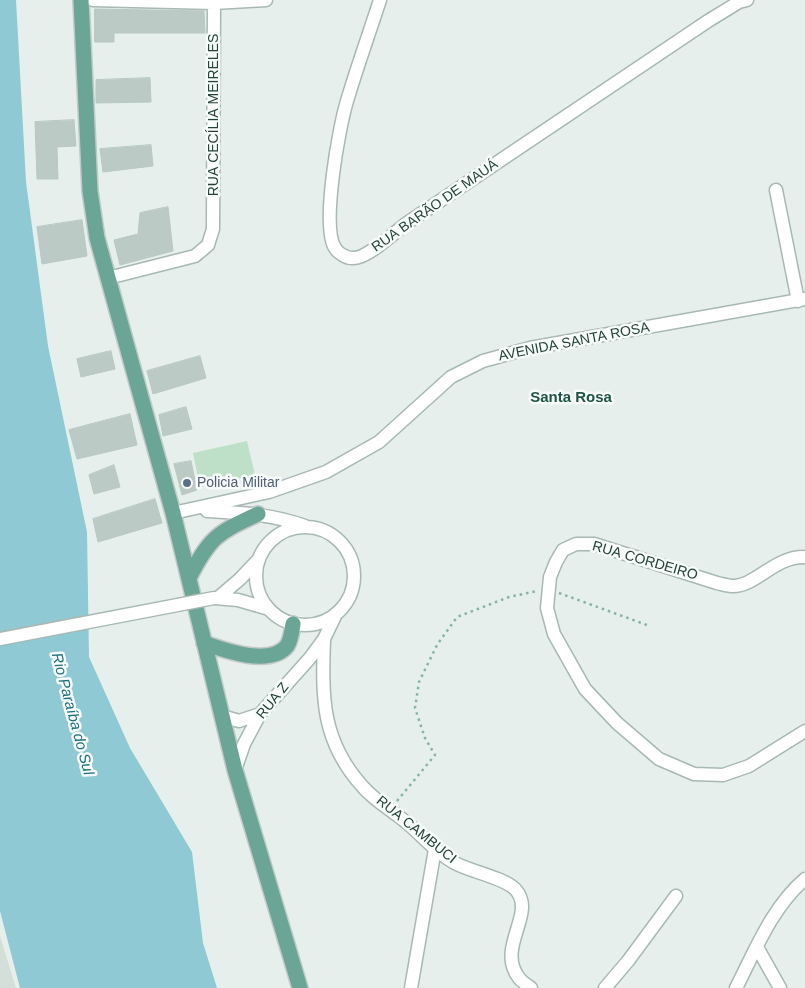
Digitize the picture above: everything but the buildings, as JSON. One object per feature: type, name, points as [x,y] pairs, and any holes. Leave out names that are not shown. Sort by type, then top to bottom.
[{"type":"main road","points":[[81,0],[90,191],[98,238],[173,513],[236,770],[300,988]]},
{"type":"main road","points":[[189,578],[202,552],[215,537],[228,528],[258,514]]},
{"type":"main road","points":[[204,643],[238,654],[265,656],[280,652],[286,647],[290,640],[293,624]]},
{"type":"street","points":[[93,0],[214,2],[266,0]]},
{"type":"street","name":"RUA BARÃO DE MAUÁ","points":[[380,0],[346,102],[336,146],[332,182],[329,230],[334,247],[342,255],[354,258],[366,254],[407,223],[708,21],[738,2],[747,0]]},
{"type":"street","name":"RUA CECÍLIA MEIRELES","points":[[108,278],[195,256],[208,245],[214,230],[214,2]]},
{"type":"street","points":[[776,190],[802,300]]},
{"type":"street","name":"AVENIDA SANTA ROSA","points":[[173,513],[269,492],[326,472],[379,442],[452,377],[483,361],[530,348],[802,300]]},
{"type":"street","points":[[192,510],[258,514],[281,518],[326,532],[340,541],[349,554],[354,570],[353,586],[347,601],[336,614],[324,639]]},
{"type":"street","points":[[217,597],[240,579],[260,558],[268,545],[280,534],[294,528],[310,528]]},
{"type":"street","name":"RUA CORDEIRO","points":[[805,557],[795,557],[779,563],[746,582],[733,586],[717,583],[594,544],[576,544],[563,550],[556,562],[548,589],[547,608],[554,634],[585,689],[617,723],[659,759],[694,774],[722,775],[749,766],[805,731]]},
{"type":"street","points":[[260,558],[256,572],[261,598],[269,609],[280,618],[293,624],[316,624],[336,614]]},
{"type":"street","points":[[0,639],[217,597],[238,600],[269,609]]},
{"type":"street","name":"RUA CAMBUCI","points":[[324,639],[322,684],[328,728],[341,760],[364,789],[451,861],[468,870],[505,882],[515,889],[522,901],[522,914],[512,942],[511,961],[519,978],[531,988]]},
{"type":"street","name":"RUA Z","points":[[236,770],[244,744],[260,714],[310,658],[324,639]]},
{"type":"street","points":[[222,716],[239,721],[260,714]]},
{"type":"street","points":[[411,988],[435,849]]},
{"type":"street","points":[[736,988],[773,916],[805,879]]},
{"type":"street","points":[[605,988],[628,961],[676,896]]},
{"type":"street","points":[[757,947],[780,988]]},
{"type":"path","points":[[390,809],[435,755],[425,738],[415,708],[419,682],[437,645],[456,617],[509,597],[548,589],[647,625]]},
{"type":"shaded area","points":[[0,936],[16,988],[0,988]]},
{"type":"green space","points":[[247,441],[255,475],[200,487],[193,453]]},
{"type":"water","name":"Rio Paraíba do Sul","points":[[0,0],[16,0],[26,182],[48,346],[87,532],[89,657],[130,748],[192,852],[203,943],[217,988],[20,988],[0,911]]},
{"type":"place","name":"Policia Militar","points":[[187,483]]},
{"type":"district","name":"Santa Rosa","points":[[571,398]]}]
